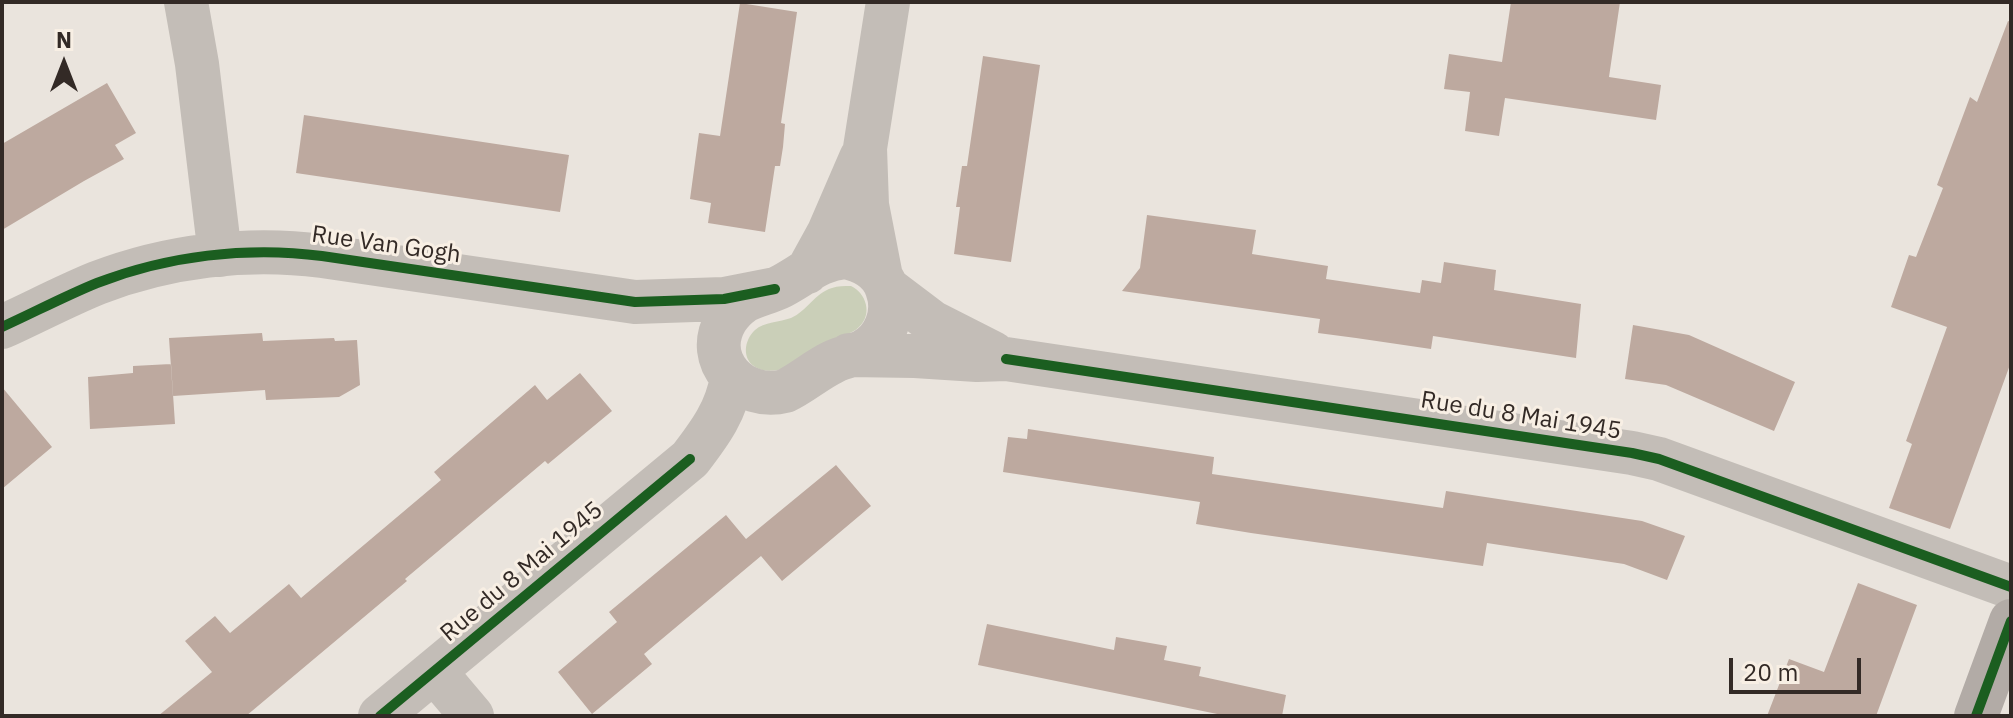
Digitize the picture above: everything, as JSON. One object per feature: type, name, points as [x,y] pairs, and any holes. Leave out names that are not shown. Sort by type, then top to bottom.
[{"type":"main road","points":[[1976,716],[2011,621]]},
{"type":"street","points":[[186,2],[197,64],[220,255]]},
{"type":"street","points":[[791,281],[829,232],[865,148],[888,2]]},
{"type":"street","name":"Rue du 8 Mai 1945","points":[[380,716],[690,459],[749,428],[793,388],[828,364],[857,354],[878,340],[887,325],[891,309],[874,250],[867,205],[865,148]]},
{"type":"street","name":"Rue Van Gogh","points":[[2,327],[120,276],[168,263],[253,252],[299,253],[635,302],[724,299],[791,281]]},
{"type":"street","name":"Rue du 8 Mai 1945","points":[[690,459],[728,399],[726,365],[719,344],[731,312],[745,301],[791,281],[828,259],[845,257],[869,265],[884,282],[932,322],[1006,359]]},
{"type":"street","name":"Rue Van Gogh","points":[[635,302],[692,326],[706,336],[743,387],[760,393],[777,393],[793,388]]},
{"type":"street","name":"Rue du 8 Mai 1945","points":[[849,355],[1006,359],[1632,453],[1659,459],[2011,587]]},
{"type":"street","points":[[434,671],[472,716]]},
{"type":"green space","points":[[851,286],[861,294],[867,310],[863,322],[856,329],[825,343],[782,369],[763,370],[748,360],[747,344],[755,330],[797,315],[826,290]]},
{"type":"building","points":[[1511,2],[1620,2],[1609,77],[1661,85],[1656,120],[1505,98],[1499,136],[1465,131],[1470,92],[1444,89],[1449,54],[1502,62]]},
{"type":"building","points":[[740,3],[797,12],[781,123],[785,124],[783,147],[780,166],[775,166],[765,232],[708,223],[711,203],[690,199],[699,133],[720,136]]},
{"type":"building","points":[[2008,21],[2011,22],[2011,362],[1950,529],[1889,508],[1912,444],[1906,441],[1947,327],[1891,307],[1909,255],[1916,257],[1943,188],[1937,185],[1970,97],[1977,102]]},
{"type":"building","points":[[983,56],[1040,65],[1011,262],[954,254],[962,166],[967,166]]},
{"type":"building","points":[[107,83],[136,133],[115,145],[124,159],[2,230],[2,144]]},
{"type":"building","points":[[304,115],[569,155],[560,212],[296,173]]},
{"type":"building","points":[[1147,215],[1256,230],[1252,254],[1328,266],[1326,279],[1420,293],[1422,280],[1441,283],[1444,262],[1496,270],[1494,290],[1581,304],[1576,358],[1433,336],[1431,349],[1318,333],[1320,319],[1122,291],[1140,268]]},
{"type":"building","points":[[1633,325],[1689,335],[1795,382],[1774,431],[1666,385],[1625,379]]},
{"type":"building","points":[[262,333],[263,341],[357,340],[360,385],[339,397],[266,400],[265,390],[173,396],[169,338]]},
{"type":"building","points":[[171,364],[175,424],[90,429],[88,377],[133,373],[133,366]]},
{"type":"building","points":[[580,373],[612,411],[548,464],[545,461],[246,716],[158,716],[212,672],[185,641],[215,616],[230,633],[289,584],[301,598],[441,480],[434,472],[535,385],[547,400]]},
{"type":"building","points":[[2,387],[52,447],[2,489]]},
{"type":"building","points":[[1028,429],[1214,457],[1212,474],[1443,508],[1446,491],[1642,521],[1685,536],[1667,580],[1624,564],[1487,543],[1483,566],[1251,533],[1196,524],[1200,502],[1003,472],[1008,437],[1027,439]]},
{"type":"building","points":[[836,465],[871,506],[782,581],[761,556],[644,654],[652,664],[592,714],[558,672],[617,622],[609,612],[726,515],[746,539]]},
{"type":"building","points":[[1858,583],[1917,605],[1876,716],[1767,716],[1789,659],[1824,672]]},
{"type":"building","points":[[987,624],[1114,650],[1116,637],[1167,646],[1164,660],[1201,667],[1199,676],[1286,695],[1282,716],[1227,716],[978,665]]},
{"type":"cycle path","points":[[2,327],[85,288],[124,274],[179,260],[236,253],[322,256],[635,302],[724,299],[775,289]]},
{"type":"cycle path","points":[[1006,359],[1659,459],[2011,587]]},
{"type":"cycle path","points":[[380,716],[690,459]]},
{"type":"cycle path","points":[[1976,716],[2011,621]]}]
